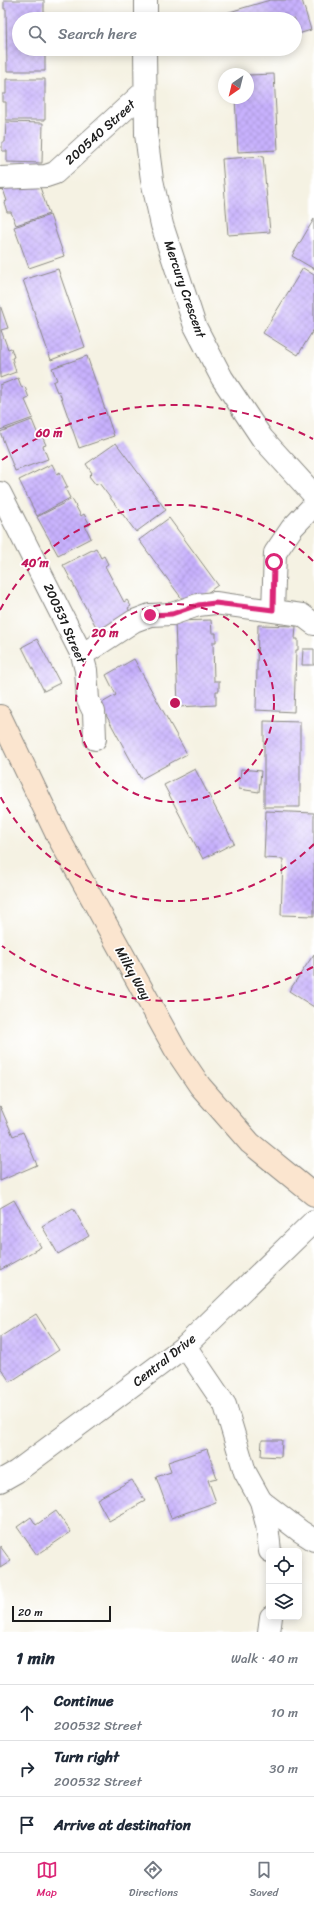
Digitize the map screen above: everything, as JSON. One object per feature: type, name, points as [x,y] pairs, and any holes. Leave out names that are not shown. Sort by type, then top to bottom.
[{"type":"street","points":[[146,0],[146,12]]},
{"type":"street","name":"Mercury Crescent","points":[[145,56],[146,134],[152,180],[162,225],[195,326],[222,378],[262,438],[314,494]]},
{"type":"street","name":"200540 Street","points":[[0,178],[46,176],[55,173],[145,91]]},
{"type":"street","name":"200531 Street","points":[[0,493],[82,654],[86,670],[88,700],[94,712],[95,739]]},
{"type":"street","points":[[273,610],[275,553],[292,528],[314,505]]},
{"type":"street","points":[[82,654],[134,621],[150,615],[172,614],[198,605],[215,603],[273,610],[302,615],[314,624]]},
{"type":"street","name":"Milky Way","points":[[0,716],[57,835],[175,1049],[200,1086],[250,1143],[314,1195]]},
{"type":"street","name":"Central Drive","points":[[0,1482],[16,1472],[185,1346],[314,1221]]},
{"type":"street","points":[[185,1346],[225,1405],[245,1472],[261,1501],[267,1525],[270,1548]]},
{"type":"street","points":[[261,1501],[314,1540]]},
{"type":"street","points":[[269,1632],[271,1620]]},
{"type":"building","points":[[4,0],[44,0],[44,12],[12,12],[12,56],[45,56],[45,71],[7,71],[6,9],[4,9]]},
{"type":"building","points":[[270,0],[302,0],[311,30],[302,33],[302,12],[229,12]]},
{"type":"building","points":[[274,74],[278,150],[238,152],[235,104],[254,104],[254,75]]},
{"type":"building","points":[[6,79],[45,79],[45,120],[6,120],[6,102],[3,102],[3,94],[6,94]]},
{"type":"building","points":[[6,122],[43,123],[42,163],[7,162],[7,151],[2,151],[2,142],[5,142]]},
{"type":"building","points":[[263,156],[270,232],[228,235],[222,159]]},
{"type":"building","points":[[37,178],[49,214],[16,225],[11,212],[7,212],[4,202],[7,201],[3,189]]},
{"type":"building","points":[[50,215],[64,256],[29,268],[14,227]]},
{"type":"building","points":[[314,219],[314,269],[292,256]]},
{"type":"building","points":[[303,268],[314,275],[314,329],[298,355],[263,333]]},
{"type":"building","points":[[58,269],[85,347],[51,360],[23,280]]},
{"type":"building","points":[[0,305],[8,328],[1,330],[8,349],[11,348],[16,372],[0,378]]},
{"type":"building","points":[[87,356],[114,436],[79,448],[59,391],[57,392],[53,382],[57,380],[52,368]]},
{"type":"building","points":[[18,378],[22,388],[25,387],[29,398],[25,400],[33,418],[0,430],[0,385]]},
{"type":"building","points":[[32,420],[39,437],[42,436],[46,445],[43,446],[48,459],[15,471],[0,432]]},
{"type":"building","points":[[116,443],[166,510],[136,532],[99,483],[96,485],[89,476],[92,473],[86,464]]},
{"type":"building","points":[[52,464],[57,474],[60,472],[68,488],[65,488],[70,498],[37,516],[19,480]]},
{"type":"building","points":[[72,499],[81,516],[84,514],[90,525],[85,526],[91,538],[58,555],[37,517]]},
{"type":"building","points":[[169,518],[218,585],[188,607],[139,540]]},
{"type":"building","points":[[96,548],[101,558],[104,556],[108,564],[105,566],[124,602],[127,600],[131,606],[128,608],[135,621],[102,638],[63,565]]},
{"type":"building","points":[[211,620],[212,633],[216,633],[216,642],[213,642],[214,681],[219,681],[219,691],[216,691],[216,705],[178,707],[175,621]]},
{"type":"building","points":[[258,625],[296,626],[295,639],[298,639],[298,650],[296,650],[294,712],[256,710]]},
{"type":"building","points":[[37,639],[60,683],[44,691],[22,647]]},
{"type":"building","points":[[303,649],[314,649],[314,665],[302,665]]},
{"type":"building","points":[[134,659],[187,754],[141,779],[100,704],[116,695],[106,675]]},
{"type":"building","points":[[264,721],[300,722],[300,807],[264,807]]},
{"type":"building","points":[[195,769],[234,843],[203,859],[164,785]]},
{"type":"building","points":[[241,769],[261,771],[259,792],[239,789]]},
{"type":"building","points":[[266,811],[314,813],[314,916],[281,915],[283,859],[264,858]]},
{"type":"building","points":[[314,954],[314,1007],[289,991]]},
{"type":"building","points":[[0,1106],[13,1136],[23,1132],[37,1165],[0,1181]]},
{"type":"building","points":[[14,1200],[41,1247],[0,1270],[0,1208]]},
{"type":"building","points":[[73,1208],[89,1236],[58,1254],[42,1226]]},
{"type":"building","points":[[36,1314],[59,1350],[10,1382],[0,1367],[0,1337]]},
{"type":"building","points":[[262,1440],[282,1440],[281,1457],[261,1456]]},
{"type":"building","points":[[207,1449],[217,1478],[208,1480],[216,1502],[171,1518],[156,1477],[171,1472],[168,1462]]},
{"type":"building","points":[[132,1480],[145,1501],[109,1521],[97,1499]]},
{"type":"building","points":[[56,1511],[71,1532],[37,1555],[17,1527],[31,1517],[36,1525]]},
{"type":"building","points":[[0,1546],[11,1561],[0,1568]]},
{"type":"route","points":[[150,615],[172,614],[198,605],[215,603],[273,610],[274,562]]}]
